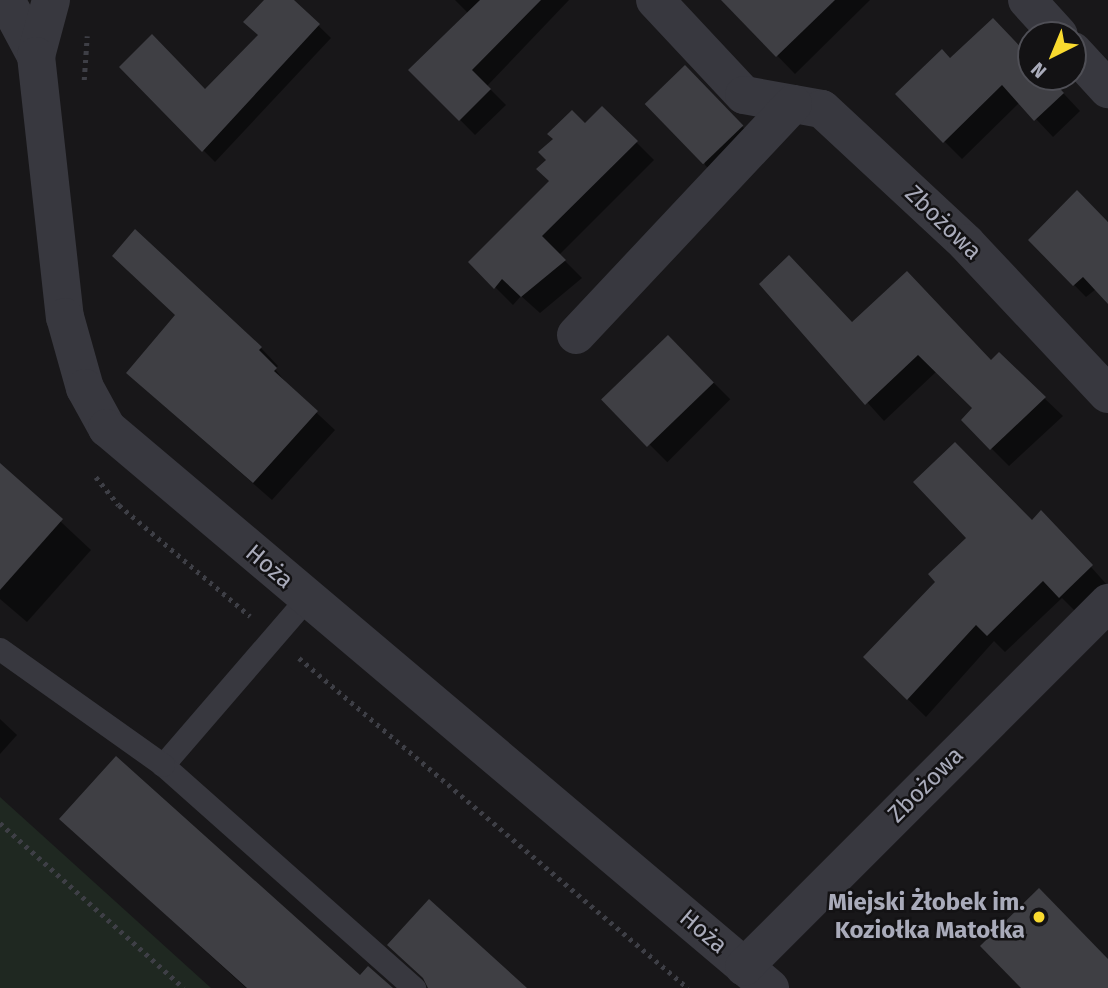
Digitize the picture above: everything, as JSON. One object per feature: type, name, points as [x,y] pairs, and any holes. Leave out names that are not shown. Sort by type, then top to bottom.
[{"type":"street","points":[[6,0],[36,57]]},
{"type":"street","name":"Hoża","points":[[51,0],[36,57],[65,317],[85,388],[107,428],[126,447],[757,978]]},
{"type":"street","name":"Zbożowa","points":[[655,0],[744,95],[822,109],[966,243],[1108,394]]},
{"type":"street","points":[[1027,0],[1046,21]]},
{"type":"street","points":[[1087,66],[1108,89]]},
{"type":"street","points":[[576,335],[793,104]]},
{"type":"street","name":"Zbożowa","points":[[757,978],[1108,603]]},
{"type":"lane","points":[[163,765],[307,598]]},
{"type":"lane","points":[[0,649],[163,765],[414,988]]},
{"type":"path","points":[[83,89],[88,25]]},
{"type":"path","points":[[240,607],[270,567]]},
{"type":"path","points":[[0,823],[184,988]]},
{"type":"shaded area","points":[[0,797],[211,988],[0,988]]},
{"type":"building","points":[[264,0],[294,0],[320,24],[202,152],[119,67],[152,34],[205,89],[258,35],[243,22]]},
{"type":"building","points":[[480,0],[541,0],[472,70],[491,89],[459,121],[408,70]]},
{"type":"building","points":[[721,0],[835,0],[776,57]]},
{"type":"building","points":[[993,18],[1017,43],[1017,91],[1064,93],[1034,121],[1002,85],[943,143],[895,94],[942,49],[950,58]]},
{"type":"building","points":[[685,65],[743,125],[703,164],[645,104]]},
{"type":"building","points":[[602,106],[638,141],[542,236],[566,260],[521,297],[502,279],[494,289],[468,262],[549,181],[536,169],[546,160],[538,152],[553,139],[547,134],[572,110],[585,123]]},
{"type":"building","points":[[1077,190],[1108,222],[1108,304],[1083,277],[1073,286],[1028,240]]},
{"type":"building","points":[[135,229],[262,347],[259,350],[277,368],[274,371],[318,411],[253,483],[126,373],[175,315],[112,256]]},
{"type":"building","points":[[789,255],[852,322],[907,271],[991,360],[999,352],[1046,397],[990,450],[961,420],[972,408],[918,355],[865,405],[759,284]]},
{"type":"building","points":[[668,335],[714,382],[647,447],[601,400]]},
{"type":"building","points":[[955,442],[1032,520],[1041,510],[1093,565],[1059,598],[1043,581],[987,636],[976,625],[907,700],[863,657],[935,582],[928,574],[966,538],[913,482]]},
{"type":"building","points":[[0,463],[63,519],[0,590]]},
{"type":"building","points":[[116,756],[360,975],[368,966],[393,988],[247,988],[59,819]]},
{"type":"building","name":"Miejski Żłobek im. Koziołka Matołka","points":[[1039,888],[1108,959],[1108,988],[1021,988],[980,946]]},
{"type":"building","points":[[429,899],[527,988],[428,988],[423,978],[387,945]]},
{"type":"place","name":"Miejski Żłobek im. Koziołka Matołka","points":[[1039,917]]}]
